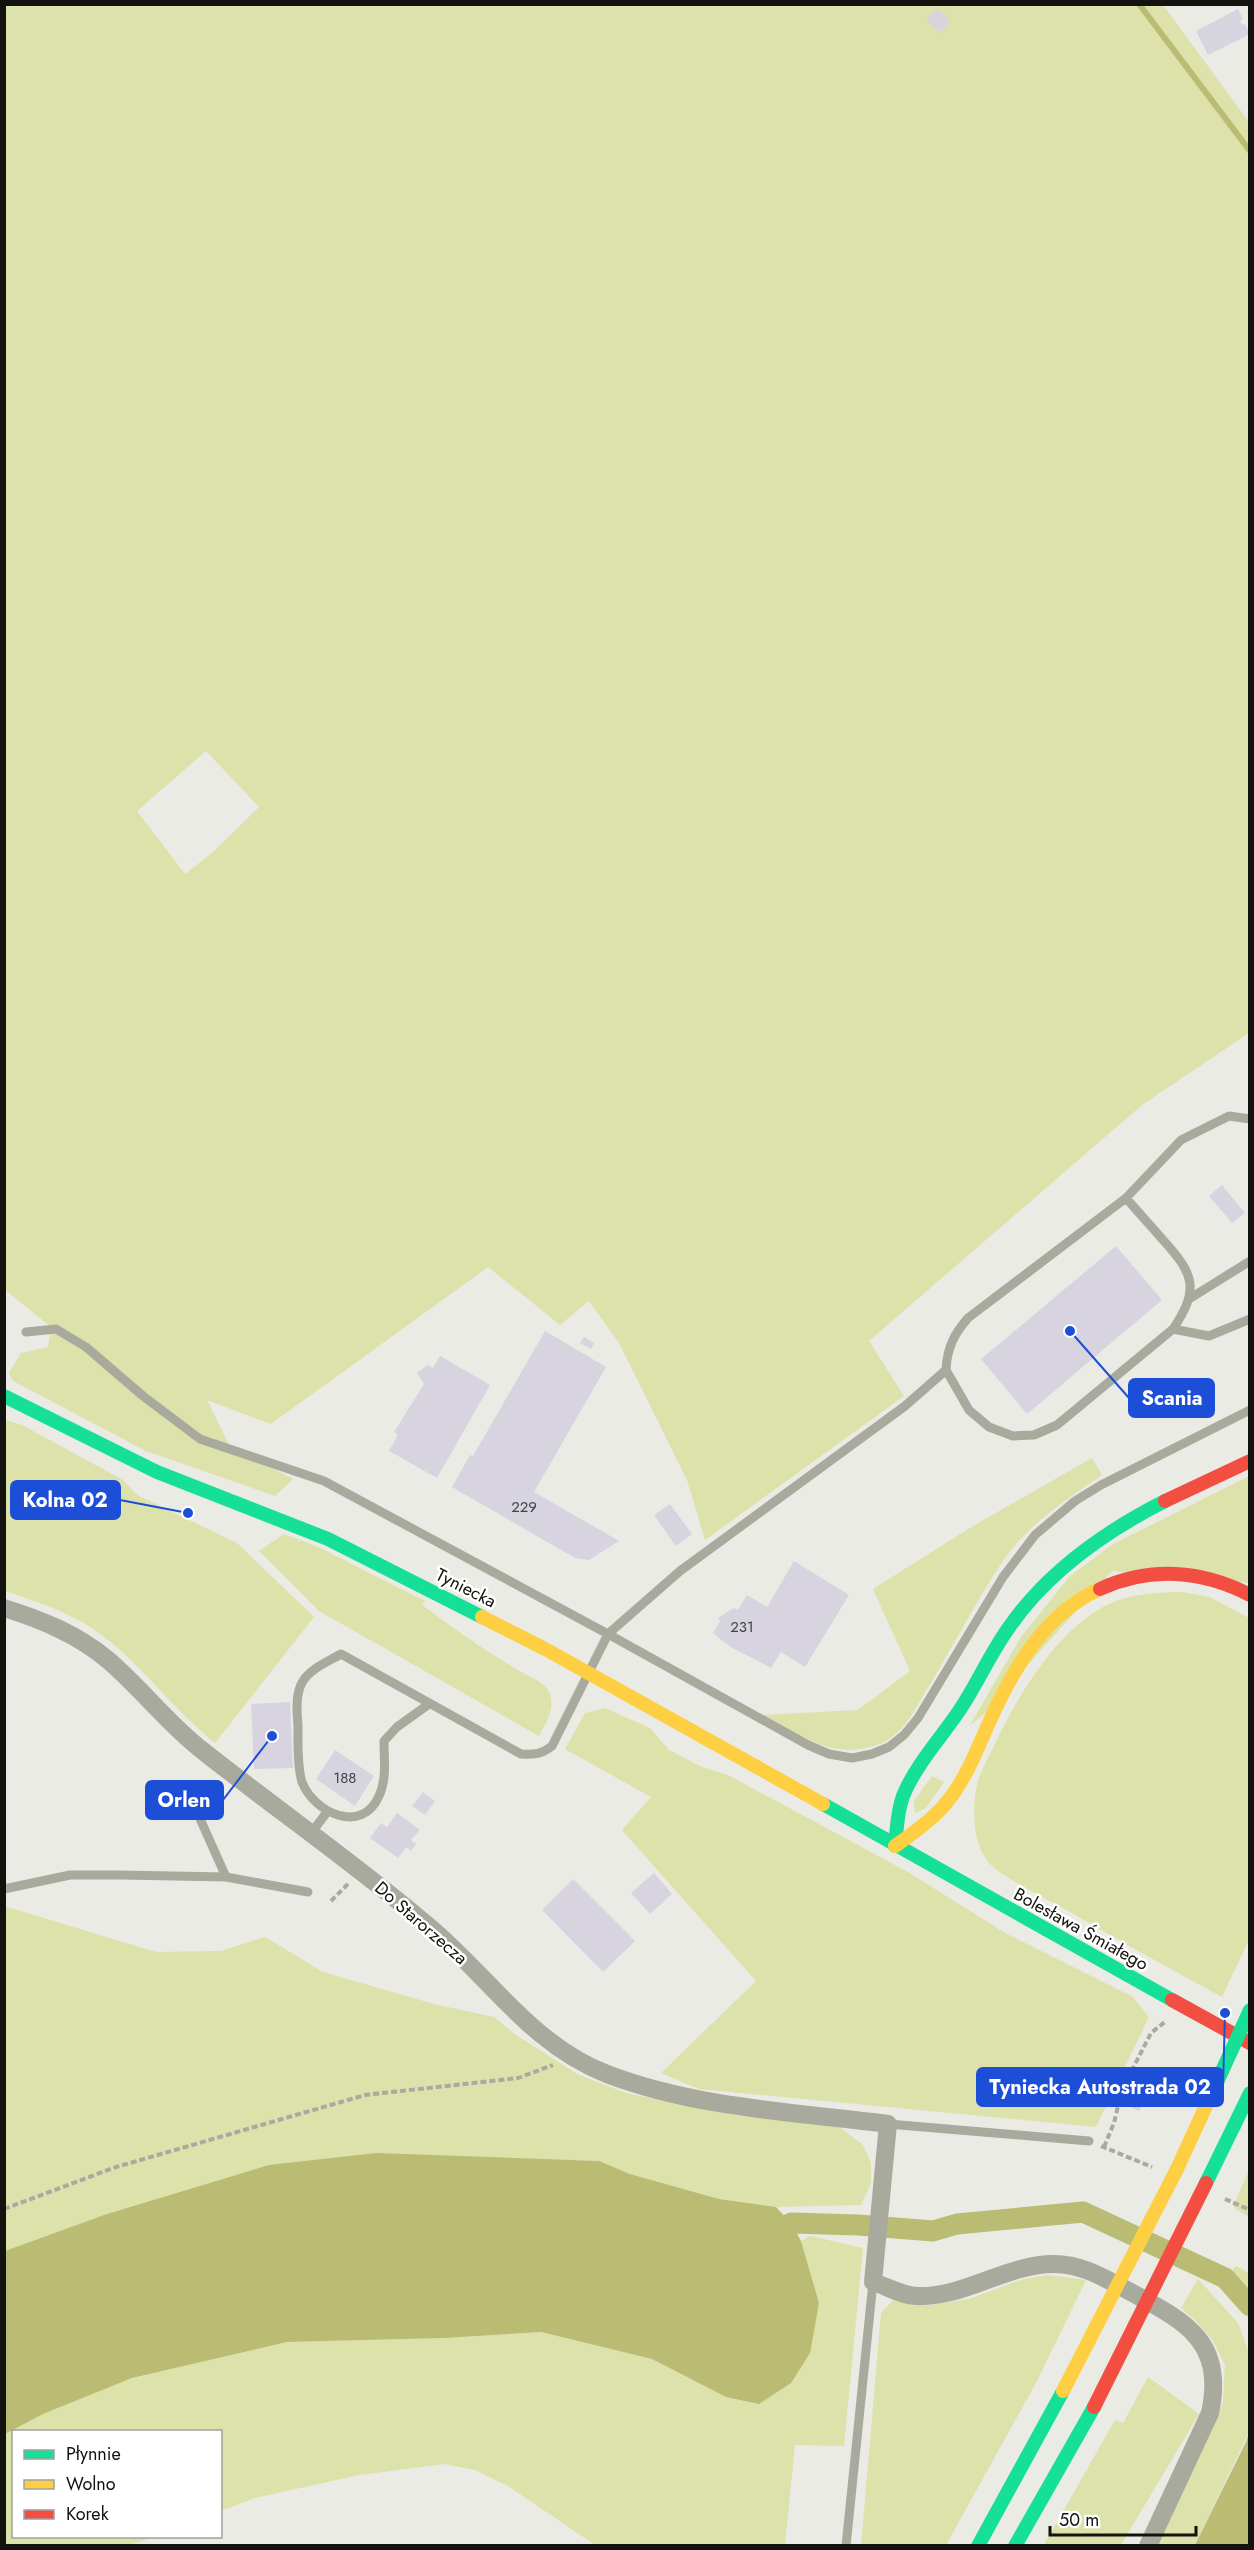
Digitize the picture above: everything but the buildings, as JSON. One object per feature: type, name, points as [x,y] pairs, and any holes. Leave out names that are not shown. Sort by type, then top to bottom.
[{"type":"main road","name":"Tyniecka","points":[[4,1396],[156,1472],[328,1539],[369,1558],[588,1673],[895,1846]]},
{"type":"main road","points":[[895,1846],[898,1817],[907,1788],[963,1705],[1012,1623],[1037,1593],[1065,1564],[1132,1517],[1250,1461]]},
{"type":"main road","points":[[895,1846],[920,1828],[945,1805],[958,1785],[999,1701],[1029,1650],[1056,1618],[1083,1597],[1110,1583],[1151,1573],[1191,1574],[1223,1581],[1250,1595]]},
{"type":"main road","name":"Bolesława Śmiałego","points":[[895,1846],[1250,2043]]},
{"type":"main road","points":[[978,2546],[1063,2391],[1177,2169],[1250,2010]]},
{"type":"main road","points":[[1015,2546],[1094,2407],[1157,2285],[1250,2093]]},
{"type":"street","name":"Do Starorzecza","points":[[4,1608],[63,1630],[107,1659],[182,1734],[312,1832],[434,1931],[531,2028],[573,2057],[608,2074],[690,2099],[888,2124]]},
{"type":"street","points":[[888,2124],[873,2282],[914,2296],[942,2295],[987,2278],[1037,2265],[1072,2265],[1093,2272],[1174,2316],[1202,2343],[1214,2375],[1214,2393],[1210,2413],[1148,2546]]},
{"type":"lane","points":[[1126,1198],[1184,1263],[1191,1281],[1189,1299],[1184,1313],[1173,1329],[1057,1425],[1034,1435],[1013,1436],[989,1427],[969,1410],[946,1370],[951,1341],[968,1318],[1126,1198],[1181,1140],[1229,1116],[1250,1119]]},
{"type":"lane","points":[[1189,1299],[1250,1261]]},
{"type":"lane","points":[[1173,1329],[1209,1336],[1250,1319]]},
{"type":"lane","points":[[26,1332],[56,1329],[86,1347],[143,1396],[200,1439],[324,1481],[808,1745],[829,1754],[852,1758],[872,1754],[889,1747],[904,1735],[918,1718],[1003,1578],[1035,1535],[1054,1518],[1101,1485],[1250,1410]]},
{"type":"lane","points":[[429,1704],[405,1721],[384,1741],[384,1783],[372,1807],[357,1817],[346,1818],[327,1812],[310,1797],[302,1781],[297,1704],[303,1681],[322,1665],[341,1654],[521,1754],[538,1754],[552,1746],[608,1634],[680,1571],[905,1406],[946,1370]]},
{"type":"lane","points":[[193,1803],[226,1877]]},
{"type":"lane","points":[[312,1832],[327,1812]]},
{"type":"lane","points":[[4,1889],[70,1875],[226,1877],[308,1892]]},
{"type":"lane","points":[[888,2124],[1089,2141]]},
{"type":"lane","points":[[838,2546],[846,2541],[873,2282]]},
{"type":"path","points":[[331,1901],[352,1880]]},
{"type":"path","points":[[1104,2147],[1114,2123],[1121,2094],[1151,2032],[1163,2024],[1180,2004]]},
{"type":"path","points":[[4,2209],[116,2167],[365,2095],[518,2078],[573,2057]]},
{"type":"shaded area","points":[[4,5],[1163,5],[1249,122],[1249,1033],[1142,1105],[869,1341],[904,1396],[705,1540],[687,1480],[619,1343],[589,1301],[560,1325],[488,1267],[271,1424],[207,1400],[230,1447],[293,1479],[275,1496],[146,1451],[13,1381],[9,1373],[21,1353],[48,1347],[51,1327],[4,1289]],"holes":[[[206,751],[259,807],[212,853],[185,874],[137,811]]]},
{"type":"shaded area","points":[[6,1420],[22,1425],[123,1480],[137,1495],[237,1543],[314,1617],[215,1743],[199,1730],[110,1641],[61,1612],[5,1591]]},
{"type":"shaded area","points":[[1092,1458],[1102,1475],[1050,1512],[1015,1545],[984,1590],[914,1712],[892,1737],[870,1747],[856,1750],[841,1749],[813,1742],[760,1715],[858,1710],[910,1671],[873,1589],[968,1529]]},
{"type":"shaded area","points":[[1249,1476],[1249,1583],[1112,1571],[982,1716],[970,1725],[1021,1637],[1070,1576],[1113,1544]]},
{"type":"shaded area","points":[[284,1534],[316,1546],[425,1601],[422,1605],[459,1632],[541,1683],[549,1692],[551,1704],[549,1715],[539,1736],[319,1611],[259,1551]]},
{"type":"shaded area","points":[[1182,1592],[1210,1597],[1249,1618],[1249,1940],[1222,1997],[1003,1874],[984,1856],[975,1826],[975,1794],[981,1774],[1022,1693],[1051,1653],[1084,1619],[1113,1602],[1142,1595]]},
{"type":"shaded area","points":[[605,1708],[650,1728],[669,1750],[702,1767],[728,1775],[908,1872],[1005,1933],[1133,1997],[1149,2017],[1096,2127],[699,2089],[661,2073],[756,1981],[622,1830],[651,1797],[565,1749],[585,1713]]},
{"type":"shaded area","points":[[932,1776],[944,1782],[926,1808],[915,1813],[914,1801]]},
{"type":"shaded area","points":[[4,1906],[156,1952],[221,1951],[265,1937],[323,1972],[434,2004],[494,2017],[516,2035],[577,2074],[626,2093],[691,2106],[836,2124],[863,2145],[871,2163],[871,2183],[861,2205],[776,2207],[719,2199],[630,2174],[599,2161],[573,2160],[104,2215],[5,2251]]},
{"type":"shaded area","points":[[376,2153],[599,2161],[630,2174],[719,2199],[776,2207],[791,2223],[801,2241],[819,2303],[810,2353],[791,2383],[759,2404],[726,2397],[652,2359],[541,2332],[444,2338],[287,2342],[132,2378],[43,2414],[5,2434],[5,2251],[104,2215],[269,2165]]},
{"type":"shaded area","points":[[1249,2170],[1249,2217],[1233,2207]]},
{"type":"shaded area","points":[[810,2236],[863,2248],[844,2446],[795,2445],[785,2545],[595,2545],[508,2486],[475,2470],[445,2464],[359,2475],[255,2498],[222,2511],[222,2430],[13,2430],[43,2414],[132,2378],[287,2342],[444,2338],[541,2332],[652,2359],[726,2397],[819,2303],[801,2241]]},
{"type":"shaded area","points":[[1236,2266],[1249,2273],[1249,2293],[1230,2273]]},
{"type":"shaded area","points":[[1048,2275],[1086,2280],[1037,2381],[946,2545],[861,2546],[881,2313],[893,2300],[930,2305],[969,2299],[1020,2280]]},
{"type":"shaded area","points":[[1198,2279],[1238,2323],[1248,2350],[1249,2432],[1195,2545],[1157,2546],[1223,2403],[1225,2365],[1213,2341],[1181,2308]]},
{"type":"shaded area","points":[[1148,2377],[1199,2414],[1121,2545],[1044,2545],[1115,2420],[1123,2423]]},
{"type":"shaded area","points":[[12,2430],[12,2538],[152,2538],[129,2545],[5,2546],[5,2434]]},
{"type":"shaded area","points":[[1249,2432],[1249,2545],[1195,2545],[1246,2442]]},
{"type":"waterway","points":[[1139,4],[1250,151]]},
{"type":"waterway","points":[[791,2223],[933,2231],[957,2224],[1083,2212],[1225,2278],[1250,2306]]},
{"type":"traffic: fast","points":[[4,1396],[157,1472],[328,1539],[482,1617]]},
{"type":"traffic: fast","points":[[895,1846],[897,1821],[908,1784],[961,1708],[1003,1636],[1025,1606],[1042,1587],[1080,1554],[1121,1525],[1165,1501]]},
{"type":"traffic: fast","points":[[823,1804],[1172,2000]]},
{"type":"traffic: fast","points":[[1217,2082],[1250,2010]]},
{"type":"traffic: fast","points":[[1206,2183],[1250,2093]]},
{"type":"traffic: fast","points":[[978,2546],[1063,2391]]},
{"type":"traffic: fast","points":[[1015,2546],[1094,2407]]},
{"type":"traffic: slow","points":[[895,1846],[934,1816],[953,1794],[970,1766],[1011,1678],[1035,1642],[1064,1612],[1081,1599],[1100,1589]]},
{"type":"traffic: slow","points":[[482,1617],[547,1650],[823,1804]]},
{"type":"traffic: slow","points":[[1063,2391],[1177,2169],[1217,2082]]},
{"type":"traffic: jam","points":[[1165,1501],[1250,1461]]},
{"type":"traffic: jam","points":[[1100,1589],[1138,1577],[1176,1574],[1213,1580],[1250,1595]]},
{"type":"traffic: jam","points":[[1172,2000],[1250,2043]]},
{"type":"traffic: jam","points":[[1094,2407],[1206,2183]]},
{"type":"place","name":"Scania","points":[[1070,1331]]},
{"type":"place","name":"Kolna 02","points":[[188,1513]]},
{"type":"place","name":"Orlen","points":[[272,1736]]},
{"type":"place","name":"Tyniecka Autostrada 02","points":[[1225,2013]]}]
